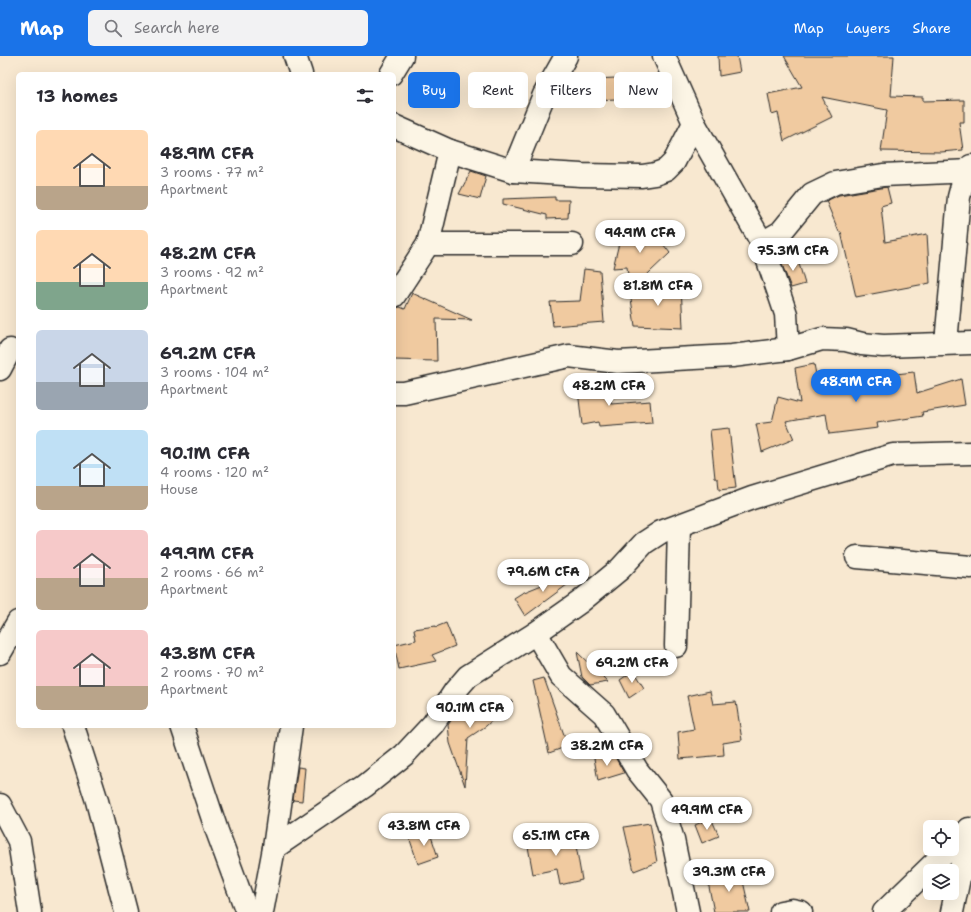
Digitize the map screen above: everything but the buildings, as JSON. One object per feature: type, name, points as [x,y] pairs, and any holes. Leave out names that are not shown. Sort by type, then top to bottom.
[{"type":"street","points":[[295,56],[300,72]]},
{"type":"street","points":[[392,72],[402,56]]},
{"type":"street","points":[[513,171],[544,96],[566,56]]},
{"type":"street","points":[[664,56],[694,123],[762,243],[786,314],[788,349]]},
{"type":"street","points":[[396,127],[450,151],[513,171],[581,175],[642,176],[655,174],[666,170],[674,162],[694,123]]},
{"type":"street","points":[[396,293],[428,244],[450,151]]},
{"type":"street","points":[[762,243],[781,232],[812,194],[835,183],[883,175],[970,170]]},
{"type":"street","points":[[946,343],[960,197],[963,182],[970,170]]},
{"type":"street","points":[[428,244],[572,244]]},
{"type":"street","points":[[396,393],[404,393],[569,356],[618,362],[643,362],[732,356],[788,349],[822,339],[846,340],[862,344],[883,346],[971,343]]},
{"type":"street","points":[[0,369],[9,349]]},
{"type":"street","points":[[274,848],[365,786],[404,755],[433,724],[455,691],[468,676],[536,633],[580,602],[620,569],[644,543],[661,532],[752,498],[893,455],[971,453]]},
{"type":"street","points":[[676,646],[679,526]]},
{"type":"street","points":[[857,557],[971,567]]},
{"type":"street","points":[[8,649],[16,627]]},
{"type":"street","points":[[536,633],[561,676],[604,714],[637,770],[661,800],[674,840],[688,912]]},
{"type":"street","points":[[74,728],[97,801],[126,912]]},
{"type":"street","points":[[183,728],[219,838],[247,912]]},
{"type":"street","points":[[262,912],[274,848],[291,728]]},
{"type":"street","points":[[0,805],[19,841],[30,912]]},
{"type":"street","points":[[959,839],[970,827]]},
{"type":"street","points":[[952,912],[970,827]]},
{"type":"street","points":[[884,912],[942,856]]},
{"type":"street","points":[[781,912],[792,910],[801,912]]}]
